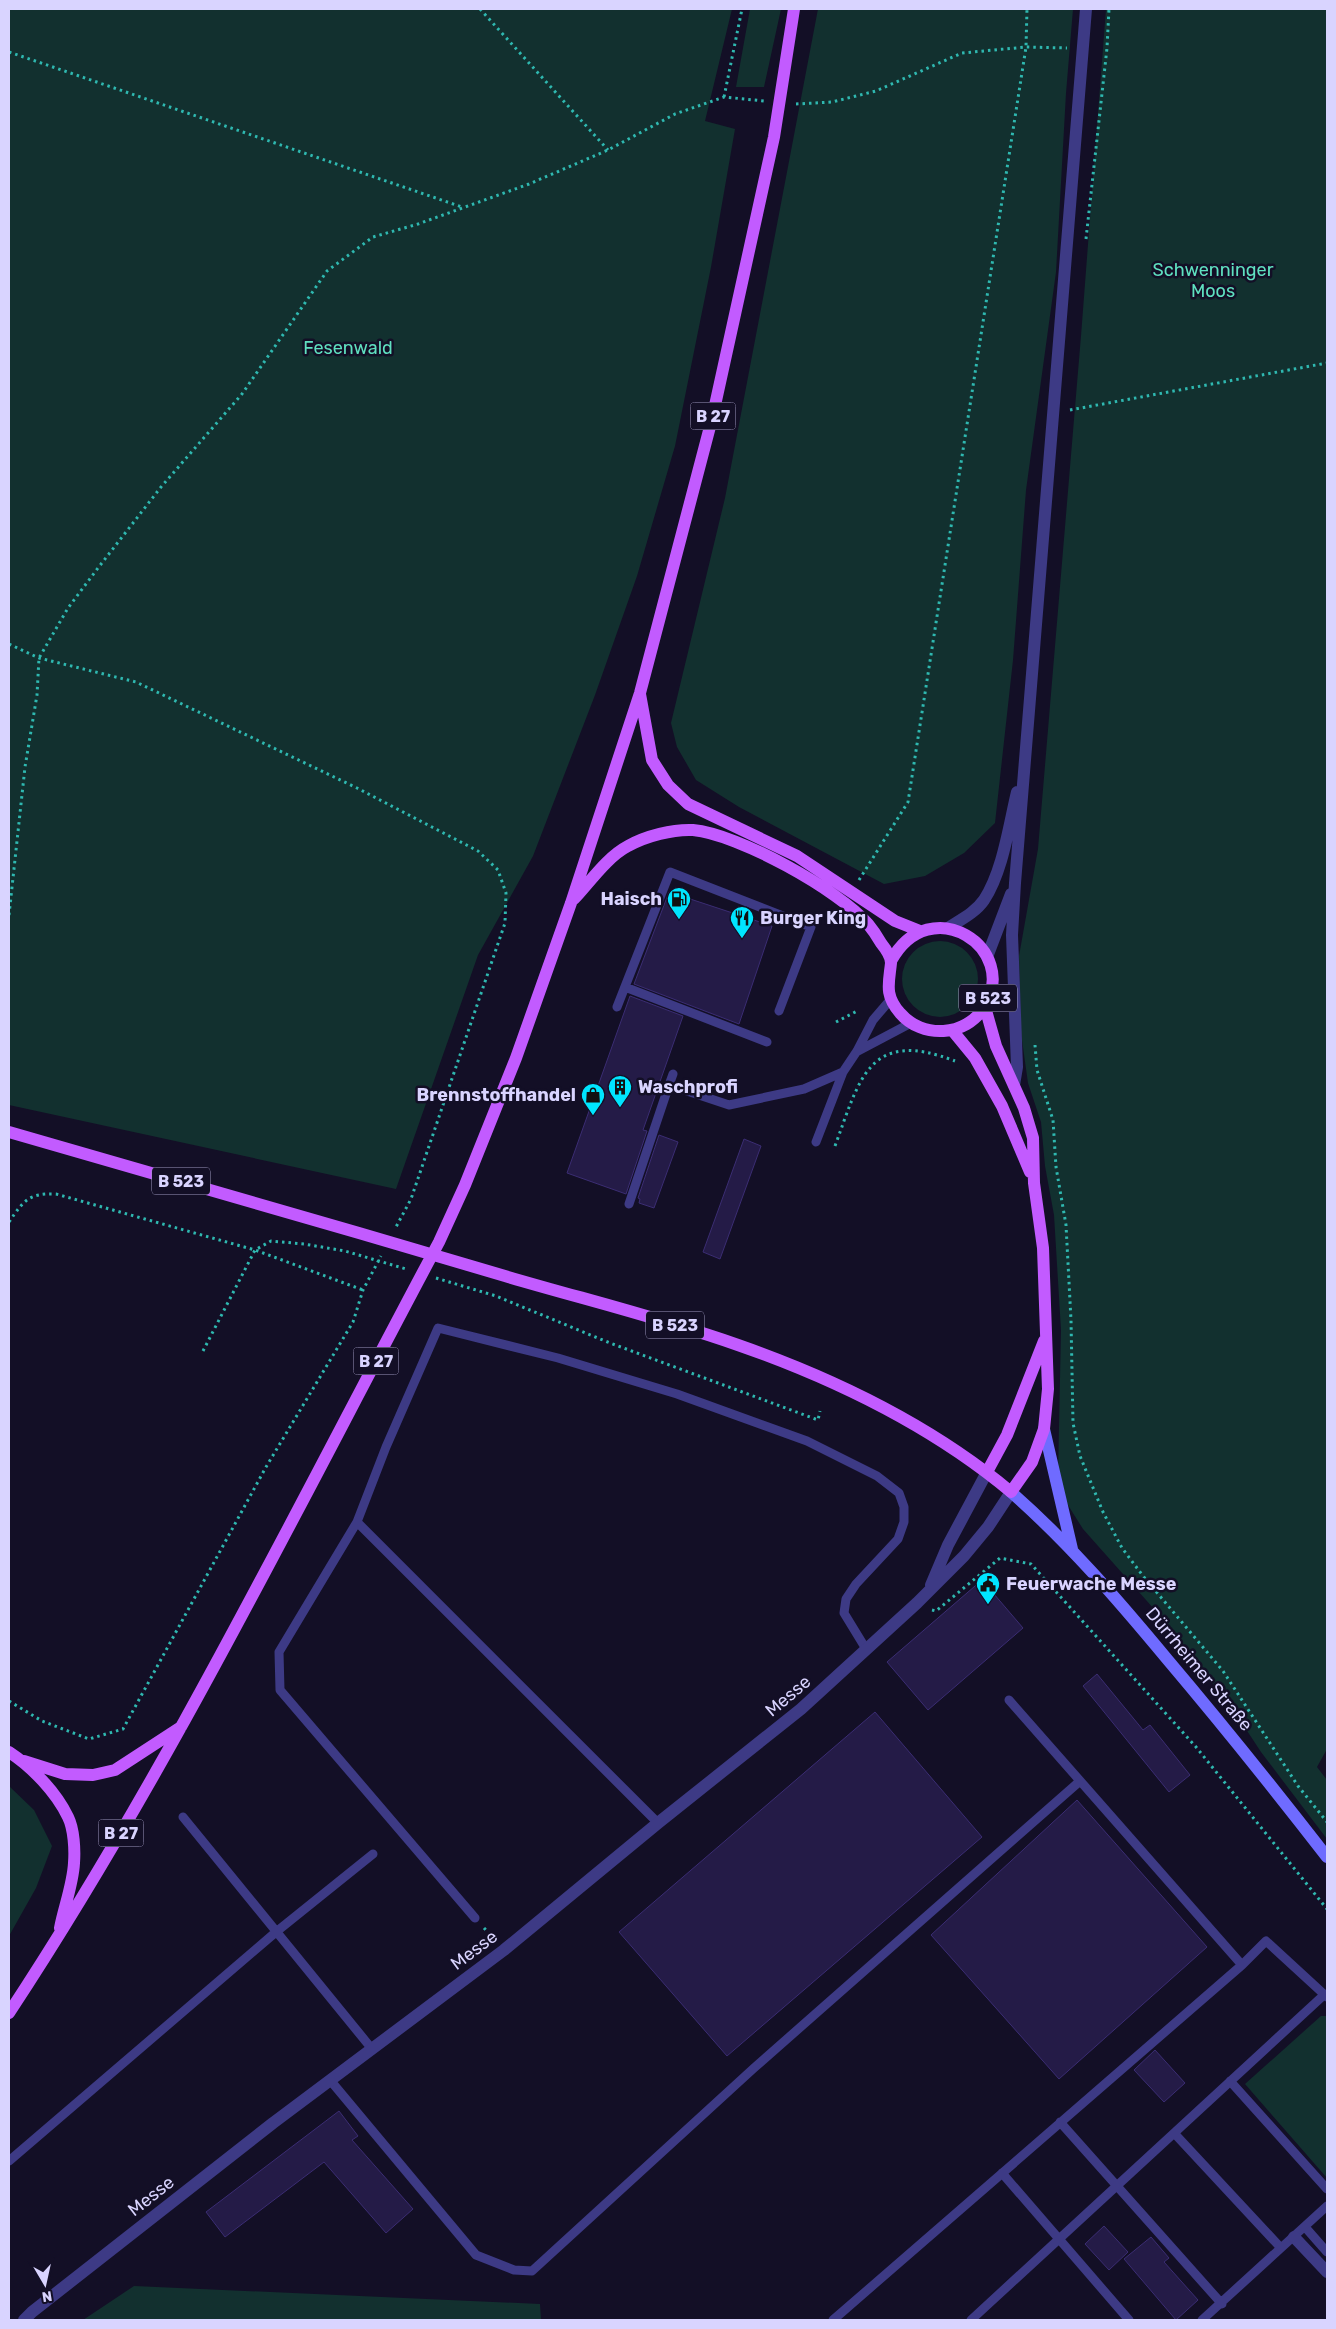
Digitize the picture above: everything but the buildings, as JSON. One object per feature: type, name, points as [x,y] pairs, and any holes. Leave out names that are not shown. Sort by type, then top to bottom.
[{"type":"main road","name":"B 27","points":[[9,2013],[57,1940],[183,1726],[439,1242],[465,1185],[516,1058],[571,903],[640,693],[712,419],[774,137],[794,9]]},
{"type":"main road","points":[[640,693],[652,760],[668,786],[688,804],[797,856],[895,921],[920,931]]},
{"type":"main road","points":[[571,903],[609,862],[627,846],[659,834],[693,830],[721,836],[770,858],[832,893],[868,923],[891,961]]},
{"type":"main road","name":"B 523","points":[[891,998],[899,1012],[911,1023],[924,1030],[939,1032],[966,1025],[984,1007],[991,991],[992,974],[987,957],[978,944],[966,934],[948,928],[920,931]]},
{"type":"main road","points":[[891,998],[888,986],[891,961],[898,949],[908,938],[920,931]]},
{"type":"main road","points":[[984,1007],[996,1046],[1014,1085],[1033,1138],[1034,1183],[1043,1248],[1048,1389],[1044,1429],[1032,1462],[1012,1492]]},
{"type":"main road","points":[[952,1030],[976,1058],[1002,1106],[1020,1145],[1034,1183]]},
{"type":"main road","name":"B 523","points":[[9,1132],[353,1230],[659,1320],[757,1352],[840,1387],[939,1439],[1012,1492]]},
{"type":"main road","points":[[987,1472],[1007,1435],[1046,1336]]},
{"type":"main road","points":[[1044,1429],[1072,1549]]},
{"type":"main road","name":"Dürrheimer Straße","points":[[1012,1492],[1072,1549],[1109,1589],[1212,1712],[1327,1857]]},
{"type":"main road","points":[[9,1752],[22,1760],[64,1774],[93,1775],[115,1770],[183,1726]]},
{"type":"main road","points":[[22,1760],[61,1805],[69,1818],[73,1834],[74,1864],[57,1940]]},
{"type":"street","points":[[1014,1085],[1017,1067],[1012,935],[1015,882],[1086,9]]},
{"type":"street","points":[[948,928],[973,912],[984,900],[992,884],[1026,758]]},
{"type":"street","points":[[987,957],[1015,882]]},
{"type":"street","name":"Messe","points":[[930,1590],[948,1545],[987,1472]]},
{"type":"street","name":"Messe","points":[[24,2320],[330,2080],[504,1950],[658,1823],[801,1709],[917,1603],[964,1556],[1012,1492]]},
{"type":"street","points":[[1294,2237],[1327,2272]]},
{"type":"lane","points":[[617,1007],[670,872],[811,927],[779,1011]]},
{"type":"lane","points":[[625,988],[766,1042]]},
{"type":"lane","points":[[816,1142],[843,1072],[858,1051],[873,1020],[891,998]]},
{"type":"lane","points":[[858,1051],[911,1023]]},
{"type":"lane","points":[[670,1085],[729,1105],[804,1088],[843,1072]]},
{"type":"lane","points":[[629,1204],[673,1074]]},
{"type":"lane","points":[[475,1918],[280,1690],[278,1652],[357,1522],[386,1447],[438,1328],[558,1358],[677,1394],[807,1441],[877,1476],[899,1493],[904,1507],[904,1522],[898,1539],[856,1584],[846,1599],[844,1612],[866,1649]]},
{"type":"lane","points":[[357,1522],[658,1823]]},
{"type":"lane","points":[[1009,1700],[1242,1965]]},
{"type":"lane","points":[[330,2080],[476,2255],[514,2270],[532,2272],[754,2068],[1080,1781]]},
{"type":"lane","points":[[184,1817],[372,2049]]},
{"type":"lane","points":[[9,2161],[276,1932],[373,1854]]},
{"type":"lane","points":[[832,2320],[1242,1965],[1266,1942],[1326,1996],[1230,2081],[971,2320]]},
{"type":"lane","points":[[1230,2081],[1327,2189]]},
{"type":"lane","points":[[1060,2122],[1222,2304]]},
{"type":"lane","points":[[1174,2133],[1282,2248]]},
{"type":"lane","points":[[1002,2173],[1129,2320]]},
{"type":"lane","points":[[1202,2320],[1222,2304],[1327,2206]]},
{"type":"lane","points":[[1305,2227],[1327,2252]]},
{"type":"path","points":[[480,9],[608,150]]},
{"type":"path","points":[[724,97],[742,9]]},
{"type":"path","points":[[852,891],[908,802],[1026,47],[1027,9]]},
{"type":"path","points":[[1085,245],[1109,9]]},
{"type":"path","points":[[793,104],[832,102],[876,92],[962,53],[1026,47],[1082,48]]},
{"type":"path","points":[[9,52],[463,208]]},
{"type":"path","points":[[9,915],[25,768],[37,695],[39,658],[68,608],[88,581],[161,487],[242,394],[327,271],[373,237],[418,224],[529,184],[608,150],[674,114],[724,97],[773,102]]},
{"type":"path","points":[[1071,400],[1070,410],[1327,363]]},
{"type":"path","points":[[9,644],[39,658],[136,682],[357,788],[444,833],[478,851],[498,870],[506,893],[505,923],[410,1199],[393,1232]]},
{"type":"path","points":[[836,1022],[859,1010]]},
{"type":"path","points":[[1034,1037],[1037,1070],[1052,1120],[1056,1166],[1066,1225],[1071,1320],[1072,1423],[1080,1456],[1103,1512],[1122,1548],[1142,1576],[1223,1671],[1298,1786],[1327,1822]]},
{"type":"path","points":[[835,1146],[855,1090],[870,1066],[893,1051],[912,1049],[956,1062]]},
{"type":"path","points":[[9,1222],[22,1202],[38,1193],[56,1194],[255,1250],[363,1290]]},
{"type":"path","points":[[202,1350],[255,1250],[271,1242],[304,1244],[345,1251]]},
{"type":"path","points":[[9,1701],[42,1721],[89,1739],[123,1729],[266,1467],[353,1322],[363,1290],[385,1249]]},
{"type":"path","points":[[496,1296],[610,1343],[818,1420],[820,1411]]},
{"type":"path","points":[[917,1603],[936,1611],[1000,1558],[1031,1564],[1196,1747],[1327,1909]]},
{"type":"path","points":[[475,1918],[504,1950]]},
{"type":"green space","name":"Fesenwald","points":[[9,9],[732,9],[705,121],[735,129],[711,267],[675,446],[637,576],[595,695],[533,856],[478,955],[396,1189],[9,1105]]},
{"type":"green space","points":[[750,9],[781,9],[764,87],[736,87]]},
{"type":"green space","points":[[818,9],[1073,9],[1066,93],[1056,272],[1026,490],[1013,660],[995,823],[964,853],[925,876],[884,884],[739,807],[696,780],[677,747],[671,723],[725,498]]},
{"type":"green space","name":"Schwenninger Moos","points":[[1106,9],[1327,9],[1327,1749],[1317,1767],[1327,1780],[1327,1839],[1261,1752],[1234,1711],[1154,1609],[1083,1529],[1066,1502],[1058,1476],[1061,1330],[1054,1215],[1045,1166],[1041,1122],[1028,1083],[1021,1033],[1019,956],[1038,849]]},
{"type":"green space","points":[[940,941],[955,944],[967,952],[975,964],[978,979],[975,994],[967,1006],[955,1014],[940,1017],[925,1014],[913,1006],[905,994],[902,979],[905,964],[913,952],[925,944]]},
{"type":"green space","points":[[9,1786],[34,1810],[52,1846],[36,1888],[9,1936]]},
{"type":"green space","points":[[1321,2016],[1327,2016],[1327,2178],[1245,2084]]},
{"type":"green space","points":[[134,2286],[540,2304],[541,2320],[83,2320]]},
{"type":"place","name":"Haisch","points":[[679,920]]},
{"type":"place","name":"Burger King","points":[[742,939]]},
{"type":"place","name":"Waschprofi","points":[[620,1108]]},
{"type":"place","name":"Brennstoffhandel","points":[[593,1116]]},
{"type":"place","name":"Feuerwache Messe","points":[[988,1605]]}]
